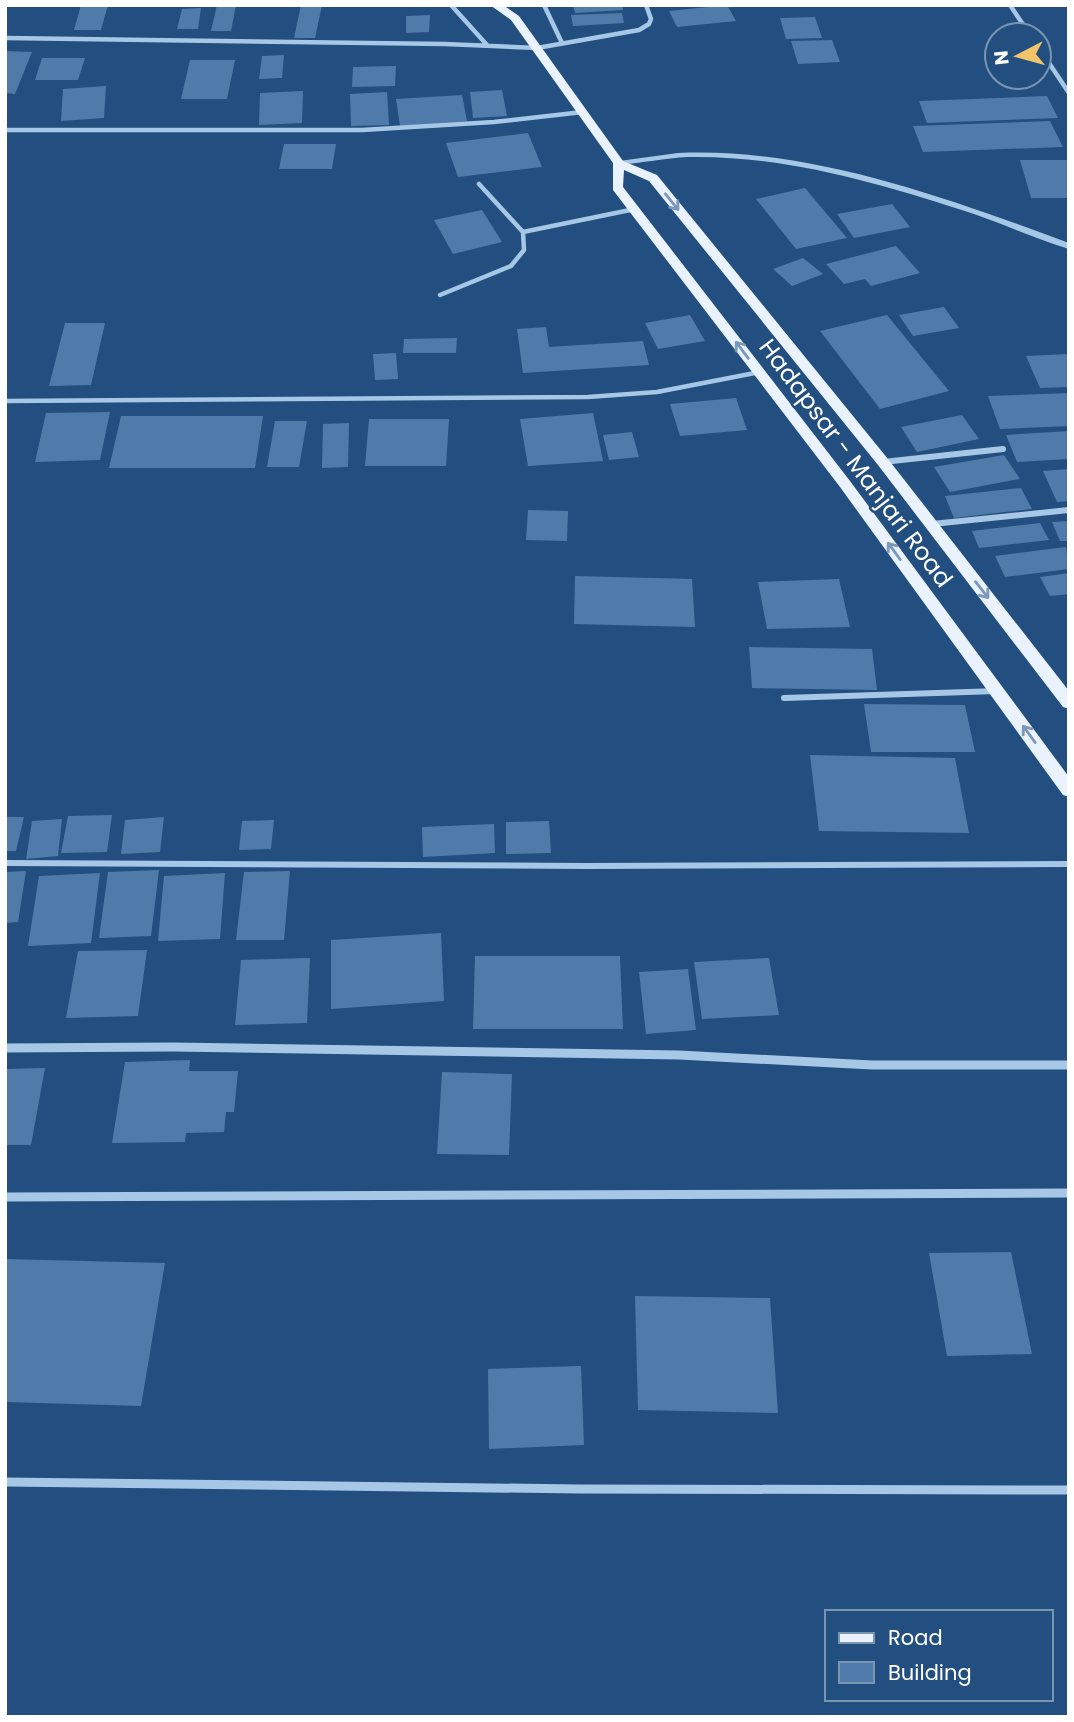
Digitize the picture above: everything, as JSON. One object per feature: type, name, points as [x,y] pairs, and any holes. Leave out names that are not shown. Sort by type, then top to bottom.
[{"type":"main road","points":[[495,5],[515,18]]},
{"type":"main road","points":[[515,5],[515,18]]},
{"type":"main road","name":"Hadapsar - Manjari Road","points":[[515,18],[618,163],[653,178],[883,462],[1069,703]]},
{"type":"main road","name":"Hadapsar - Manjari Road","points":[[618,163],[617,187],[760,372],[999,691],[1069,790]]},
{"type":"street","points":[[451,5],[488,46]]},
{"type":"street","points":[[544,5],[562,43]]},
{"type":"street","points":[[5,38],[537,48],[639,30],[651,19],[646,5]]},
{"type":"street","points":[[1010,5],[1021,21]]},
{"type":"street","points":[[1053,69],[1069,93]]},
{"type":"street","points":[[5,130],[362,130],[494,122],[583,112]]},
{"type":"street","points":[[618,163],[694,155],[727,156],[832,172],[960,206],[1069,246]]},
{"type":"street","points":[[440,295],[511,266],[524,250],[523,232],[479,184]]},
{"type":"street","points":[[523,232],[635,209]]},
{"type":"street","points":[[5,401],[588,397],[657,392],[760,372]]},
{"type":"street","points":[[883,462],[1003,449]]},
{"type":"street","points":[[932,524],[1069,510]]},
{"type":"street","points":[[784,698],[999,691]]},
{"type":"street","points":[[5,863],[587,866],[1069,864]]},
{"type":"street","points":[[5,1048],[173,1047],[679,1055],[872,1065],[1069,1065]]},
{"type":"street","points":[[5,1197],[1069,1194]]},
{"type":"street","points":[[5,1482],[580,1489],[1069,1490]]},
{"type":"building","points":[[81,5],[108,5],[101,30],[74,30]]},
{"type":"building","points":[[217,5],[236,5],[231,31],[211,31]]},
{"type":"building","points":[[301,5],[322,5],[315,38],[294,38]]},
{"type":"building","points":[[573,5],[622,5],[623,10],[575,13]]},
{"type":"building","points":[[727,5],[736,21],[677,27],[669,11]]},
{"type":"building","points":[[201,8],[198,29],[177,29],[182,9]]},
{"type":"building","points":[[622,13],[624,23],[573,26],[571,15]]},
{"type":"building","points":[[430,15],[429,32],[406,33],[406,16]]},
{"type":"building","points":[[815,17],[822,38],[786,39],[780,18]]},
{"type":"building","points":[[832,40],[840,62],[798,64],[791,41]]},
{"type":"building","points":[[5,51],[32,52],[15,94],[5,93]]},
{"type":"building","points":[[284,55],[282,78],[259,79],[262,56]]},
{"type":"building","points":[[42,58],[85,58],[78,80],[35,80]]},
{"type":"building","points":[[190,60],[235,60],[227,99],[181,99]]},
{"type":"building","points":[[396,66],[395,86],[352,87],[353,67]]},
{"type":"building","points":[[106,86],[104,118],[61,121],[63,89]]},
{"type":"building","points":[[502,90],[507,116],[473,118],[470,92]]},
{"type":"building","points":[[303,91],[302,123],[259,125],[260,93]]},
{"type":"building","points":[[387,92],[389,125],[351,126],[350,94]]},
{"type":"building","points":[[462,95],[467,121],[400,126],[396,99]]},
{"type":"building","points":[[1047,96],[1058,118],[927,123],[919,101]]},
{"type":"building","points":[[1050,121],[1063,147],[923,152],[913,126]]},
{"type":"building","points":[[528,133],[542,167],[458,177],[446,143]]},
{"type":"building","points":[[284,144],[336,144],[332,169],[279,169]]},
{"type":"building","points":[[1020,160],[1069,160],[1069,198],[1031,198]]},
{"type":"building","points":[[805,188],[847,238],[796,249],[756,199]]},
{"type":"building","points":[[892,204],[910,227],[854,238],[837,214]]},
{"type":"building","points":[[482,210],[502,242],[453,254],[434,220]]},
{"type":"building","points":[[896,246],[920,273],[871,286],[865,279],[844,284],[826,264]]},
{"type":"building","points":[[803,258],[823,274],[792,286],[773,269]]},
{"type":"building","points":[[944,307],[959,328],[913,336],[899,315]]},
{"type":"building","points":[[690,315],[705,341],[658,349],[645,323]]},
{"type":"building","points":[[887,315],[949,391],[880,409],[820,331]]},
{"type":"building","points":[[65,323],[105,323],[91,385],[49,386]]},
{"type":"building","points":[[546,327],[549,347],[643,341],[649,365],[523,373],[517,329]]},
{"type":"building","points":[[457,338],[456,353],[403,353],[404,339]]},
{"type":"building","points":[[396,353],[398,379],[375,380],[373,354]]},
{"type":"building","points":[[1069,354],[1069,387],[1040,388],[1026,356]]},
{"type":"building","points":[[1069,393],[1069,426],[1000,429],[988,396]]},
{"type":"building","points":[[736,398],[747,430],[680,436],[670,404]]},
{"type":"building","points":[[110,412],[100,460],[35,462],[46,413]]},
{"type":"building","points":[[593,413],[603,461],[528,466],[520,419]]},
{"type":"building","points":[[962,415],[979,439],[917,452],[901,427]]},
{"type":"building","points":[[121,416],[263,416],[255,468],[109,468]]},
{"type":"building","points":[[369,419],[449,419],[446,466],[365,466]]},
{"type":"building","points":[[275,421],[307,421],[299,467],[267,467]]},
{"type":"building","points":[[349,423],[348,467],[322,468],[323,424]]},
{"type":"building","points":[[1069,431],[1069,459],[1017,462],[1006,435]]},
{"type":"building","points":[[632,432],[639,457],[609,460],[603,435]]},
{"type":"building","points":[[1004,455],[1020,479],[950,492],[934,467]]},
{"type":"building","points":[[1069,469],[1069,501],[1057,502],[1043,471]]},
{"type":"building","points":[[1021,488],[1032,509],[954,518],[945,496]]},
{"type":"building","points":[[528,510],[568,511],[567,541],[526,540]]},
{"type":"building","points":[[1069,521],[1069,541],[1060,541],[1052,522]]},
{"type":"building","points":[[1040,523],[1049,540],[979,548],[972,531]]},
{"type":"building","points":[[1066,547],[1069,569],[1005,577],[995,556]]},
{"type":"building","points":[[1069,573],[1069,594],[1050,596],[1040,577]]},
{"type":"building","points":[[575,576],[692,579],[695,627],[574,624]]},
{"type":"building","points":[[839,579],[850,627],[767,629],[758,582]]},
{"type":"building","points":[[749,647],[872,649],[877,690],[752,688]]},
{"type":"building","points":[[864,704],[965,705],[975,752],[871,752]]},
{"type":"building","points":[[810,755],[955,758],[969,833],[819,831]]},
{"type":"building","points":[[112,815],[107,852],[61,853],[68,816]]},
{"type":"building","points":[[5,817],[24,817],[16,851],[5,851]]},
{"type":"building","points":[[164,817],[160,852],[121,854],[125,820]]},
{"type":"building","points":[[62,819],[58,856],[26,859],[32,821]]},
{"type":"building","points":[[274,820],[271,849],[239,850],[242,821]]},
{"type":"building","points":[[549,821],[551,853],[506,854],[506,822]]},
{"type":"building","points":[[494,824],[495,853],[423,857],[422,827]]},
{"type":"building","points":[[159,870],[151,936],[99,938],[108,872]]},
{"type":"building","points":[[26,871],[18,922],[5,923],[5,872]]},
{"type":"building","points":[[290,871],[284,940],[236,940],[244,872]]},
{"type":"building","points":[[100,873],[91,943],[28,946],[39,876]]},
{"type":"building","points":[[225,873],[220,939],[158,941],[164,876]]},
{"type":"building","points":[[441,933],[444,1001],[331,1009],[331,940]]},
{"type":"building","points":[[147,950],[138,1016],[66,1018],[78,951]]},
{"type":"building","points":[[475,956],[620,956],[623,1029],[473,1029]]},
{"type":"building","points":[[310,958],[307,1023],[235,1025],[241,960]]},
{"type":"building","points":[[769,958],[779,1015],[702,1019],[694,962]]},
{"type":"building","points":[[688,969],[696,1030],[646,1034],[639,972]]},
{"type":"building","points":[[190,1060],[189,1071],[238,1071],[234,1112],[226,1112],[224,1132],[186,1133],[185,1142],[112,1143],[125,1062]]},
{"type":"building","points":[[45,1068],[31,1145],[5,1145],[5,1069]]},
{"type":"building","points":[[442,1072],[512,1074],[509,1155],[437,1154]]},
{"type":"building","points":[[1011,1252],[1032,1354],[947,1356],[929,1253]]},
{"type":"building","points":[[5,1259],[165,1263],[141,1406],[5,1402]]},
{"type":"building","points":[[635,1296],[770,1298],[778,1413],[638,1410]]},
{"type":"building","points":[[581,1366],[584,1445],[489,1449],[488,1369]]}]
